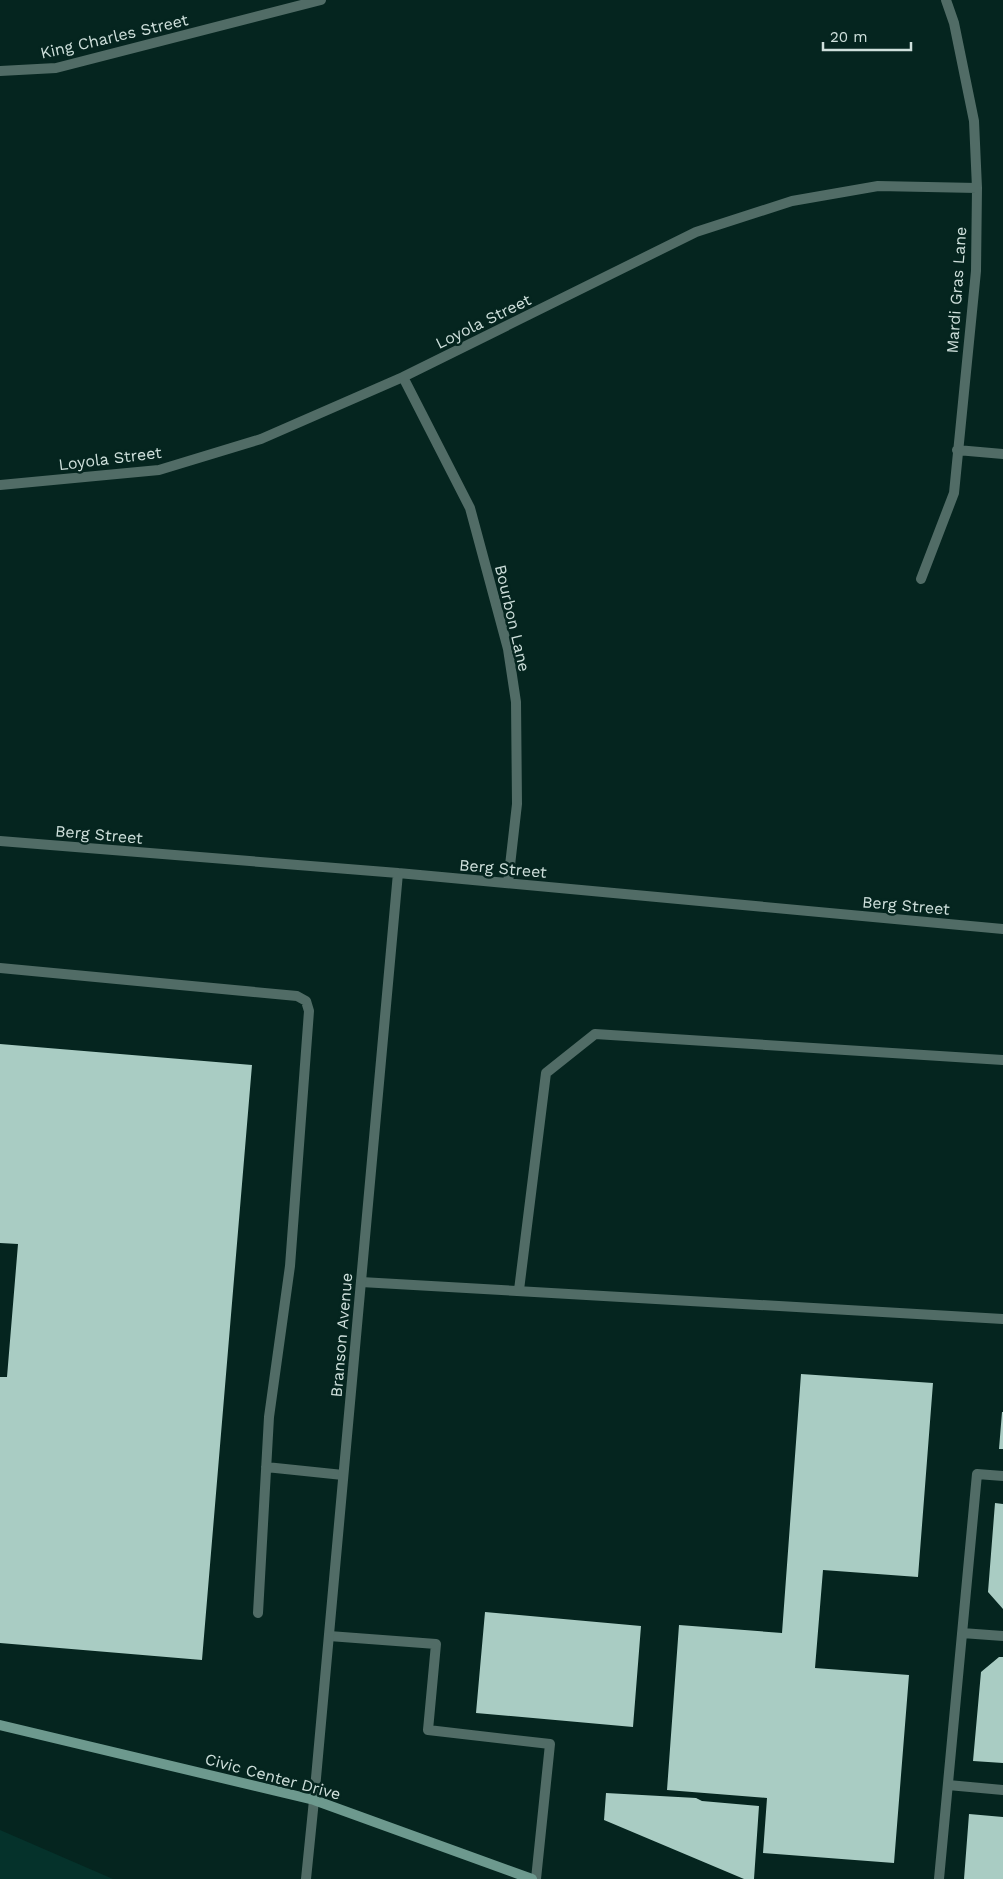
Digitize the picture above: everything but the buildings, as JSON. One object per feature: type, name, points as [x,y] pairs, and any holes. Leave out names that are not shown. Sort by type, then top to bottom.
[{"type":"street","name":"King Charles Street","points":[[0,72],[56,68],[321,0]]},
{"type":"street","name":"Mardi Gras Lane","points":[[921,579],[954,493],[976,271],[977,188],[974,121],[954,23],[946,0]]},
{"type":"street","name":"Loyola Street","points":[[0,485],[159,470],[260,439],[404,377],[696,232],[792,200],[878,186],[977,188]]},
{"type":"street","name":"Bourbon Lane","points":[[404,377],[470,508],[508,649],[516,702],[517,804],[508,883]]},
{"type":"street","points":[[957,450],[1003,454]]},
{"type":"street","name":"Berg Street","points":[[0,841],[398,873],[1003,929]]},
{"type":"street","name":"Branson Avenue","points":[[306,1879],[398,873]]},
{"type":"street","points":[[0,968],[297,996],[306,1001],[309,1011],[290,1266],[269,1417],[258,1613]]},
{"type":"street","points":[[519,1290],[546,1073],[595,1034],[1003,1060]]},
{"type":"street","points":[[361,1282],[1003,1319]]},
{"type":"street","points":[[266,1467],[343,1475]]},
{"type":"street","points":[[939,1879],[977,1474],[1003,1476]]},
{"type":"street","points":[[962,1633],[1003,1636]]},
{"type":"street","points":[[329,1636],[436,1644],[428,1730],[550,1744],[536,1879]]},
{"type":"street","name":"Civic Center Drive","points":[[0,1725],[314,1800],[532,1879]]},
{"type":"street","points":[[948,1785],[1003,1790]]},
{"type":"shaded area","points":[[0,1830],[113,1879],[0,1879]]}]
